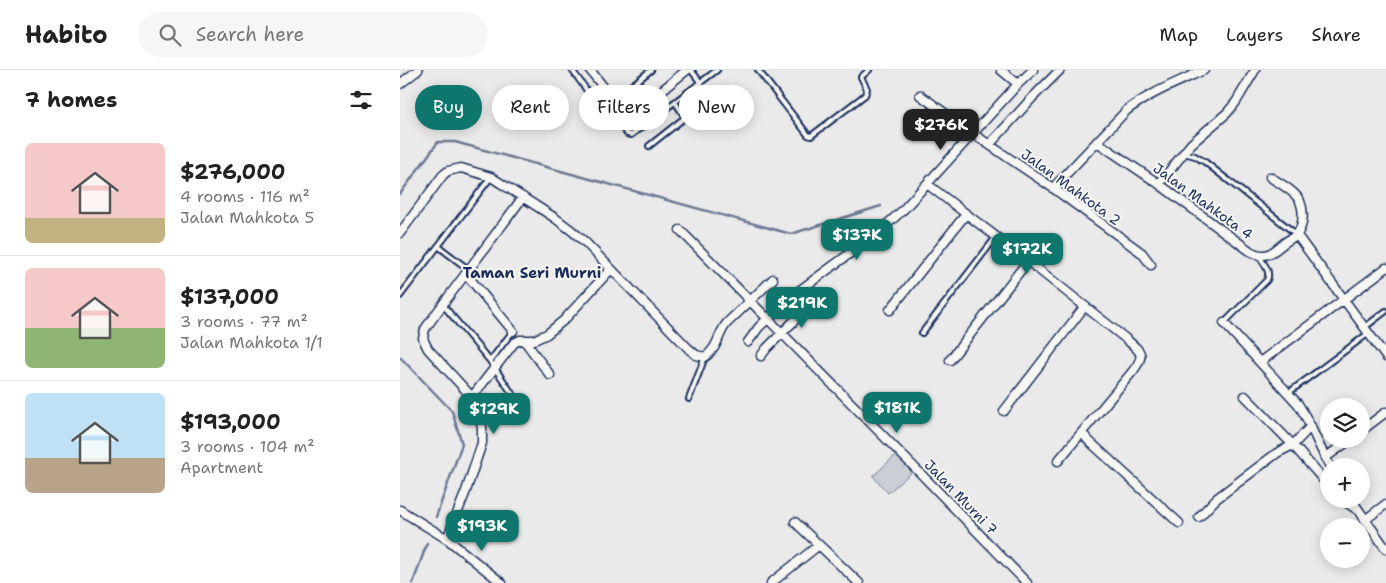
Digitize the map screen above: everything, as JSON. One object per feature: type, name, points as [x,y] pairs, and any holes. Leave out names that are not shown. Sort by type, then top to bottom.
[{"type":"street","points":[[400,84],[418,70]]},
{"type":"street","points":[[590,70],[601,85]]},
{"type":"street","points":[[668,85],[687,70]]},
{"type":"street","points":[[1001,70],[1018,84]]},
{"type":"street","points":[[748,342],[767,319],[792,296],[875,234],[903,210],[972,133],[1033,70]]},
{"type":"street","points":[[990,144],[1060,70]]},
{"type":"street","points":[[1053,188],[1127,110],[1139,102],[1204,70]]},
{"type":"street","points":[[1160,184],[1191,144],[1227,113],[1236,102],[1255,70]]},
{"type":"street","name":"Jalan Mahkota 2","points":[[920,94],[1142,253],[1151,265]]},
{"type":"street","name":"Jalan Mahkota 4","points":[[1097,142],[1160,184],[1250,251],[1268,255],[1296,234]]},
{"type":"street","points":[[400,233],[443,175],[448,171],[461,168],[491,177],[570,230],[688,348],[696,355],[704,357],[714,348],[719,340],[722,328],[773,279]]},
{"type":"street","points":[[1270,177],[1299,199],[1302,219],[1301,227],[1296,234],[1386,356]]},
{"type":"street","points":[[927,184],[1137,348],[1140,361],[1058,462]]},
{"type":"street","points":[[447,538],[466,491],[482,443],[482,427],[472,397],[428,349],[423,338],[425,329],[523,197]]},
{"type":"street","points":[[890,310],[966,214]]},
{"type":"street","name":"Jalan Murni 7","points":[[680,230],[1027,583]]},
{"type":"street","points":[[950,360],[1028,261]]},
{"type":"street","points":[[1260,362],[1386,268]]},
{"type":"street","points":[[472,397],[484,382],[492,364],[514,343],[520,340],[534,340],[547,334],[564,320],[611,269]]},
{"type":"street","points":[[468,273],[513,330]]},
{"type":"street","points":[[1004,411],[1085,306]]},
{"type":"street","points":[[761,356],[807,308]]},
{"type":"street","points":[[1224,323],[1298,404],[1311,426],[1325,458],[1339,448]]},
{"type":"street","points":[[524,340],[550,375]]},
{"type":"street","points":[[1244,396],[1293,445],[1320,476]]},
{"type":"street","points":[[1370,424],[1386,412]]},
{"type":"street","points":[[1199,517],[1216,499],[1277,453],[1293,445],[1311,426]]},
{"type":"street","points":[[1082,433],[1178,524]]},
{"type":"street","points":[[1368,518],[1386,504]]},
{"type":"street","points":[[1355,508],[1364,518]]},
{"type":"street","points":[[400,510],[447,538],[502,583]]},
{"type":"street","points":[[795,522],[859,583]]},
{"type":"street","points":[[1370,526],[1386,548]]},
{"type":"street","points":[[771,583],[819,545]]},
{"type":"lane","points":[[572,70],[583,85]]},
{"type":"lane","points":[[633,85],[651,70]]},
{"type":"lane","points":[[691,70],[701,83]]},
{"type":"lane","points":[[669,107],[717,70]]},
{"type":"lane","points":[[758,70],[808,135],[811,136],[866,95],[867,89],[862,77],[869,70]]},
{"type":"lane","points":[[649,146],[685,116],[675,102]]},
{"type":"lane","points":[[624,130],[629,135],[639,130]]},
{"type":"lane","points":[[1184,153],[1195,156],[1205,162],[1296,234]]},
{"type":"lane","points":[[400,296],[491,177]]},
{"type":"lane","points":[[922,333],[996,237]]},
{"type":"lane","points":[[438,246],[468,273]]},
{"type":"lane","points":[[1224,323],[1269,276],[1268,270],[1258,254]]},
{"type":"lane","points":[[442,304],[492,364],[522,408]]},
{"type":"lane","points":[[1288,393],[1367,330],[1386,311]]},
{"type":"lane","points":[[492,364],[513,330]]},
{"type":"lane","points":[[689,399],[704,357]]},
{"type":"shaded area","points":[[896,455],[912,472],[888,493],[873,476]]},
{"type":"waterway","points":[[400,194],[438,142],[455,142],[791,234],[881,206]]},
{"type":"waterway","points":[[400,357],[452,411],[462,444],[436,517]]},
{"type":"waterway","points":[[413,583],[427,543]]},
{"type":"district","name":"Taman Seri Murni","points":[[532,273]]}]
